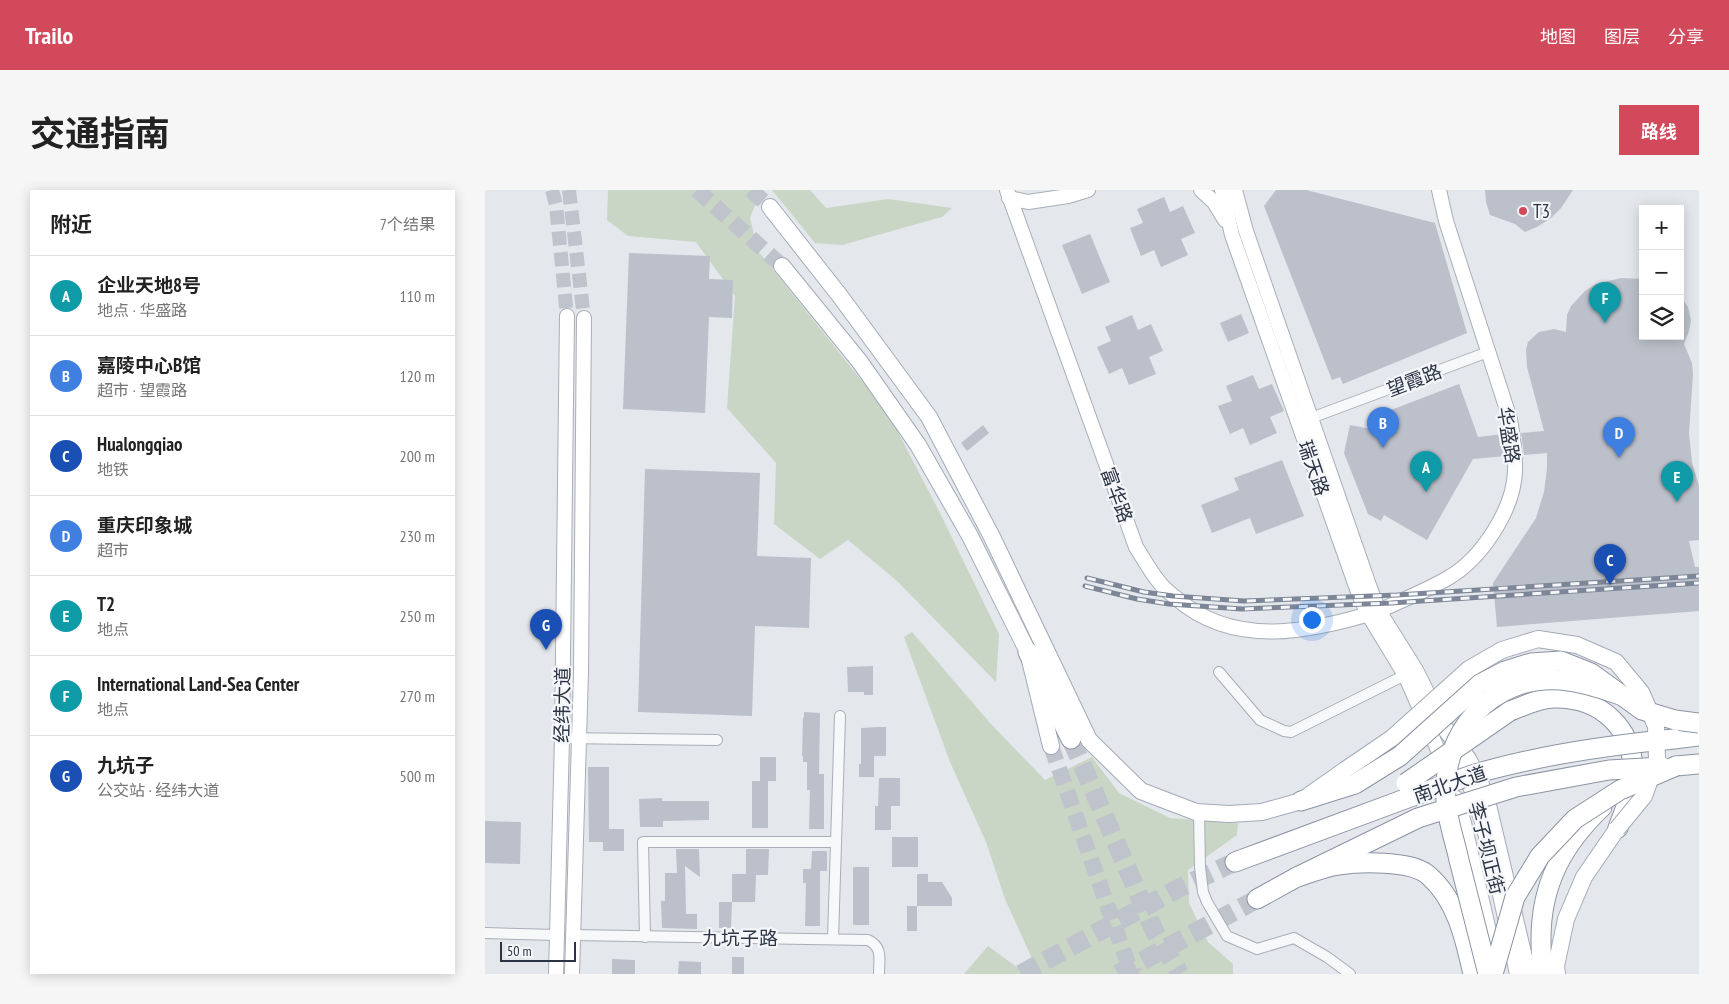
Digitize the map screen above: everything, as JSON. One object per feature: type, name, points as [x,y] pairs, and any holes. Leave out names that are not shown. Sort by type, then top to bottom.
[{"type":"highway","points":[[1028,652],[1071,739]]},
{"type":"highway","points":[[1301,801],[1350,777],[1400,756],[1480,684],[1505,671],[1531,663],[1561,661],[1591,673],[1642,710],[1675,720],[1699,723]]},
{"type":"highway","points":[[1488,974],[1445,801],[1448,765],[1459,735],[1480,706],[1505,690],[1532,682],[1561,680],[1592,685],[1620,695]]},
{"type":"highway","points":[[1235,862],[1319,832],[1409,790],[1510,712],[1533,702],[1552,698],[1575,699],[1596,707],[1613,719],[1626,737],[1633,757],[1633,778],[1630,796],[1617,829]]},
{"type":"highway","name":"南北大道","points":[[1409,790],[1535,759],[1605,746],[1699,736]]},
{"type":"highway","name":"南北大道","points":[[1257,899],[1297,877],[1417,818],[1516,787],[1609,770],[1699,764]]},
{"type":"highway","points":[[1493,974],[1515,897],[1540,856],[1575,819],[1620,790],[1676,766]]},
{"type":"highway","points":[[1544,974],[1541,966],[1541,922],[1548,886],[1563,854],[1585,823],[1620,790]]},
{"type":"highway","points":[[1297,877],[1337,865],[1357,863],[1402,864],[1426,873],[1442,890],[1454,909],[1464,935],[1473,974]]},
{"type":"main road","points":[[1008,194],[1028,202],[1068,196],[1088,190]]},
{"type":"main road","points":[[1201,190],[1214,202],[1232,235]]},
{"type":"main road","name":"瑞天路","points":[[1222,190],[1232,235],[1355,583],[1374,613],[1416,670],[1438,731]]},
{"type":"main road","name":"瑞天路","points":[[1235,190],[1246,231],[1370,588],[1374,613],[1405,675],[1438,731]]},
{"type":"main road","name":"华盛路","points":[[1374,613],[1449,578],[1465,566],[1479,552],[1507,508],[1515,474],[1515,447],[1510,419],[1446,221],[1439,190]]},
{"type":"main road","name":"富华路","points":[[1008,194],[1136,547],[1159,583],[1190,610],[1216,623],[1257,633],[1320,628],[1374,613]]},
{"type":"main road","points":[[770,208],[839,296],[929,417],[992,538],[1089,740],[1141,791],[1199,812],[1262,812],[1301,801]]},
{"type":"main road","points":[[782,266],[860,362],[918,445],[970,536],[1028,652],[1051,746]]},
{"type":"main road","name":"经纬大道","points":[[556,974],[567,316]]},
{"type":"main road","name":"经纬大道","points":[[571,974],[577,738],[581,672],[584,318]]},
{"type":"main road","points":[[1350,777],[1469,669],[1502,650],[1538,639],[1577,645],[1615,662],[1641,692],[1655,726],[1657,760],[1644,796],[1617,829],[1584,877],[1566,919],[1556,966],[1557,974]]},
{"type":"main road","points":[[1438,731],[1468,760],[1480,782],[1501,856],[1528,974]]},
{"type":"main road","name":"李子坝正街","points":[[1438,731],[1445,766],[1464,823],[1499,974]]},
{"type":"main road","name":"李子坝正街","points":[[1438,731],[1474,793],[1483,821],[1517,974]]},
{"type":"street","name":"望霞路","points":[[1311,418],[1488,352]]},
{"type":"street","points":[[1219,672],[1260,720],[1284,731],[1291,732],[1405,675]]},
{"type":"street","points":[[833,939],[840,716]]},
{"type":"street","points":[[561,738],[717,740]]},
{"type":"street","points":[[1199,812],[1203,892],[1227,936],[1257,949],[1295,938],[1321,953],[1350,974]]},
{"type":"street","points":[[645,937],[643,842],[835,842]]},
{"type":"street","points":[[485,933],[557,935]]},
{"type":"street","name":"九坑子路","points":[[573,935],[868,940],[875,943],[879,949],[879,974]]},
{"type":"green space","points":[[608,190],[761,190],[750,218],[758,251],[889,415],[940,513],[999,634],[996,682],[897,581],[848,540],[820,559],[774,524],[776,463],[727,408],[735,296],[696,242],[628,236],[607,220]]},
{"type":"green space","points":[[772,190],[810,190],[826,208],[888,199],[952,208],[942,217],[842,245],[815,243]]},
{"type":"green space","points":[[912,632],[990,723],[1045,780],[1092,757],[1119,793],[1170,818],[1238,823],[1237,835],[1188,870],[1189,903],[1208,942],[1233,964],[1233,974],[1039,974],[1005,899],[986,842],[950,762],[904,637]]},
{"type":"green space","points":[[988,946],[1026,974],[964,974]]},
{"type":"building","points":[[1276,190],[1306,190],[1435,223],[1467,333],[1343,384],[1340,377],[1332,380],[1264,206]]},
{"type":"building","name":"T3","points":[[1485,190],[1573,190],[1561,208],[1551,218],[1525,232],[1515,224],[1490,215]]},
{"type":"building","points":[[1164,197],[1170,212],[1183,206],[1195,233],[1181,239],[1188,255],[1161,267],[1154,250],[1141,256],[1130,228],[1143,223],[1137,209]]},
{"type":"building","points":[[1090,234],[1110,282],[1082,294],[1062,245]]},
{"type":"building","points":[[629,253],[710,256],[709,279],[733,280],[732,318],[709,317],[705,413],[623,409]]},
{"type":"building","points":[[1621,278],[1639,279],[1639,340],[1684,340],[1684,301],[1688,307],[1691,320],[1684,344],[1692,363],[1693,374],[1689,433],[1692,462],[1699,486],[1699,540],[1689,541],[1695,567],[1699,567],[1699,611],[1497,627],[1493,583],[1536,518],[1544,492],[1547,469],[1547,453],[1524,455],[1521,433],[1544,431],[1527,367],[1526,350],[1528,342],[1539,332],[1554,329],[1566,332],[1567,315],[1571,306],[1585,291],[1596,284]]},
{"type":"building","points":[[1241,314],[1249,333],[1228,342],[1220,323]]},
{"type":"building","points":[[1132,315],[1138,330],[1151,324],[1163,351],[1149,357],[1156,374],[1129,385],[1122,368],[1109,374],[1097,347],[1111,341],[1105,327]]},
{"type":"building","points":[[1253,375],[1259,389],[1272,384],[1284,411],[1270,417],[1277,433],[1250,445],[1243,428],[1230,434],[1218,406],[1232,401],[1226,386]]},
{"type":"building","points":[[1459,384],[1478,437],[1504,434],[1506,456],[1473,459],[1427,540],[1384,515],[1381,521],[1368,514],[1344,453],[1350,425],[1376,430],[1378,415]]},
{"type":"building","points":[[983,425],[989,433],[967,451],[961,443]]},
{"type":"building","points":[[1282,460],[1304,516],[1256,534],[1250,518],[1212,533],[1201,505],[1239,490],[1234,478]]},
{"type":"building","points":[[645,469],[760,473],[757,556],[811,558],[809,628],[755,626],[752,716],[638,712]]},
{"type":"building","points":[[873,666],[873,695],[864,695],[864,692],[848,692],[847,667]]},
{"type":"building","points":[[804,712],[820,713],[819,774],[824,774],[824,829],[809,829],[810,790],[807,790],[807,762],[803,762],[802,756]]},
{"type":"building","points":[[886,727],[886,756],[874,756],[874,777],[859,777],[861,728]]},
{"type":"building","points":[[760,757],[776,757],[776,781],[768,781],[768,828],[752,828],[752,781],[760,781]]},
{"type":"building","points":[[588,767],[609,767],[609,829],[624,829],[624,851],[603,851],[603,842],[589,842]]},
{"type":"building","points":[[879,778],[900,778],[900,806],[891,806],[891,830],[875,830],[875,806],[878,806]]},
{"type":"building","points":[[662,798],[662,801],[709,801],[709,820],[663,821],[663,827],[640,827],[639,799]]},
{"type":"building","points":[[485,821],[521,822],[520,864],[485,863]]},
{"type":"building","points":[[892,837],[918,837],[918,867],[892,867]]},
{"type":"building","points":[[676,849],[699,849],[700,877],[685,866],[686,914],[697,914],[697,929],[662,928],[661,901],[665,901],[665,873],[677,873]]},
{"type":"building","points":[[746,849],[769,849],[768,875],[756,875],[755,902],[732,902],[732,874],[746,874]]},
{"type":"building","points":[[812,851],[827,851],[827,871],[820,871],[820,926],[805,926],[806,883],[803,883],[803,869],[811,869]]},
{"type":"building","points":[[853,867],[869,867],[869,925],[853,925]]},
{"type":"building","points":[[917,874],[928,874],[928,882],[942,882],[952,898],[952,906],[917,906]]},
{"type":"building","points":[[719,902],[732,902],[731,928],[719,928]]},
{"type":"building","points":[[907,906],[917,906],[917,931],[907,931]]},
{"type":"building","points":[[732,957],[744,957],[744,974],[732,974]]},
{"type":"building","points":[[612,959],[635,960],[635,974],[612,974]]},
{"type":"building","points":[[679,961],[701,962],[701,974],[678,974]]},
{"type":"tunnel","points":[[552,190],[556,205],[567,316]]},
{"type":"tunnel","points":[[569,190],[584,318]]},
{"type":"tunnel","points":[[697,190],[782,266]]},
{"type":"tunnel","points":[[751,190],[770,207]]},
{"type":"tunnel","points":[[1071,739],[1154,930],[1180,974]]},
{"type":"tunnel","points":[[1051,746],[1127,961],[1135,974]]},
{"type":"tunnel","points":[[1021,974],[1179,888],[1235,862]]},
{"type":"tunnel","points":[[1118,974],[1257,899]]},
{"type":"railway","points":[[1087,578],[1144,592],[1244,601],[1397,595],[1699,576]]},
{"type":"railway","points":[[1085,586],[1137,599],[1169,604],[1242,609],[1391,603],[1699,583]]},
{"type":"place","name":"T3","points":[[1523,211]]},
{"type":"place","name":"International Land-Sea Center","points":[[1605,323]]},
{"type":"place","name":"嘉陵中心B馆","points":[[1383,448]]},
{"type":"place","name":"重庆印象城","points":[[1619,458]]},
{"type":"place","name":"企业天地8号","points":[[1426,492]]},
{"type":"place","name":"T2","points":[[1677,502]]},
{"type":"place","name":"Hualongqiao","points":[[1610,585]]},
{"type":"place","name":"九坑子","points":[[546,650]]}]
